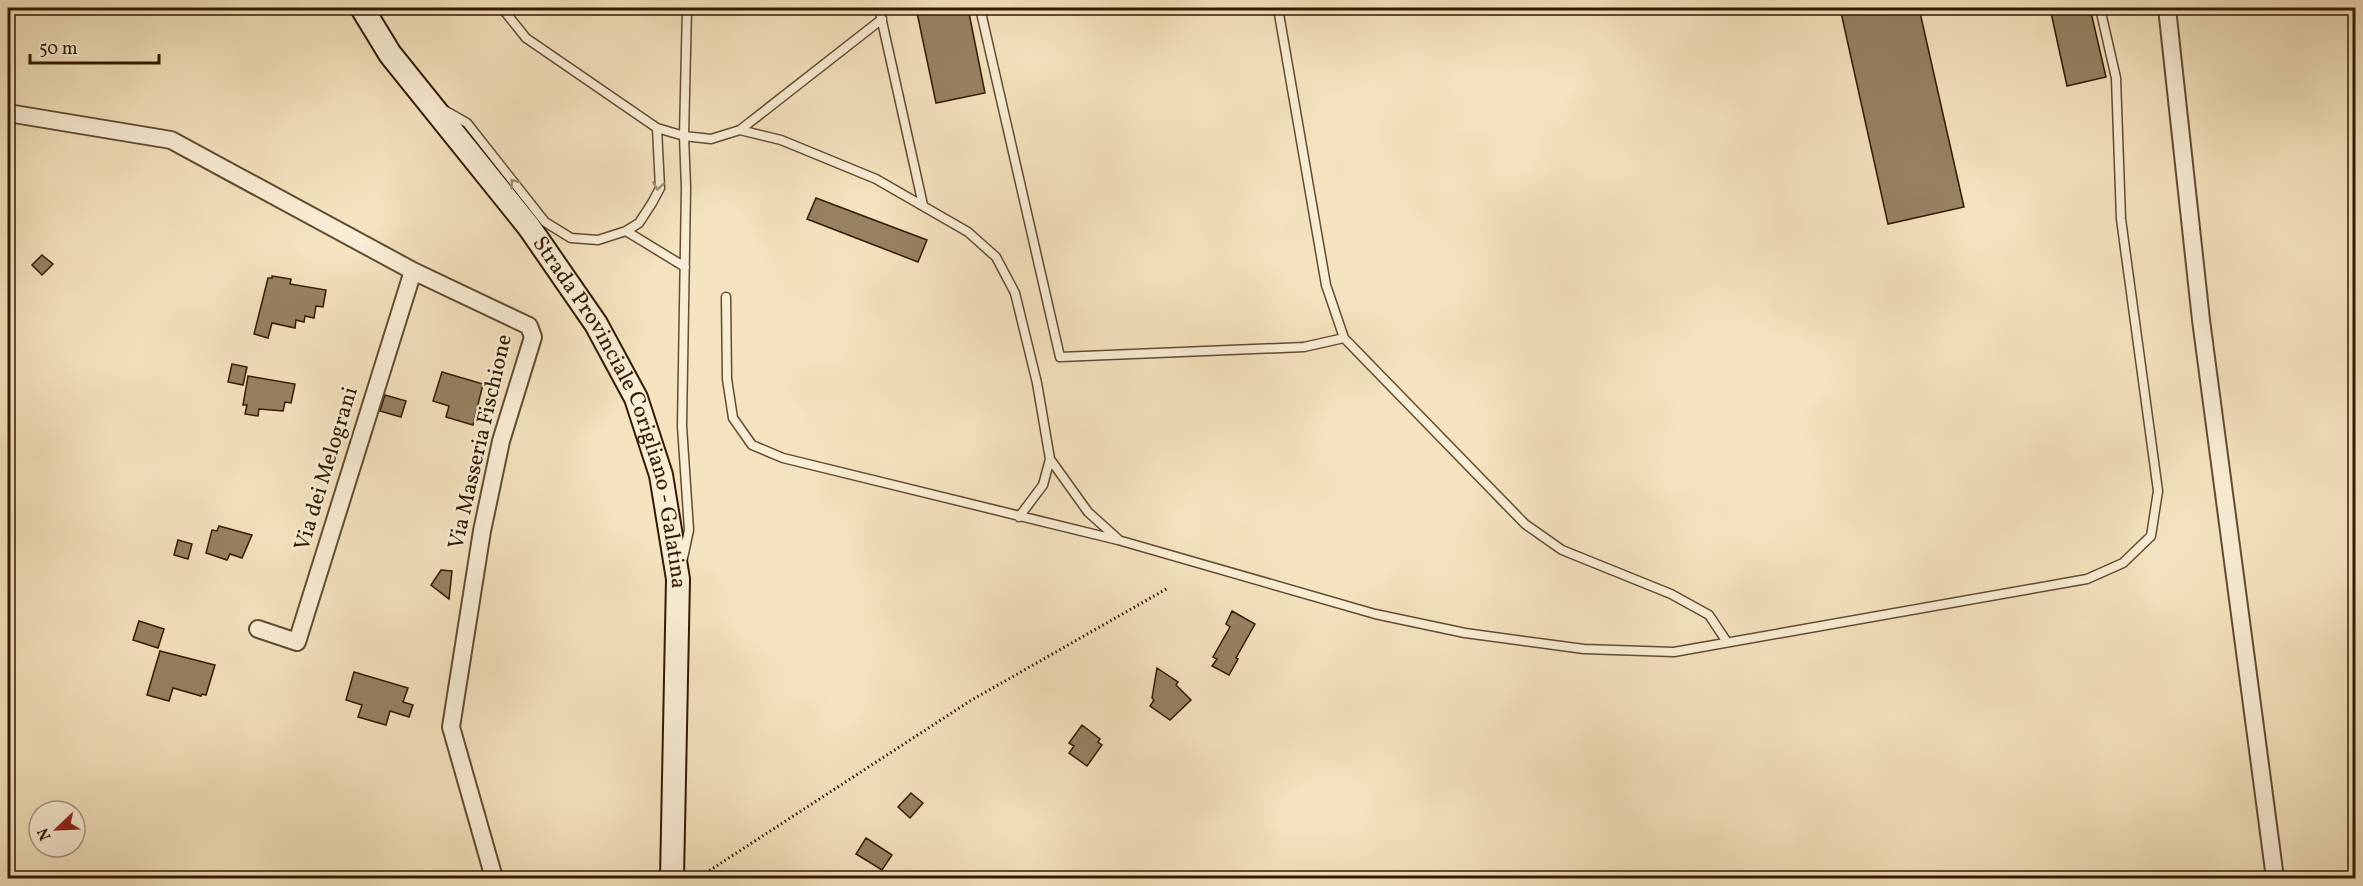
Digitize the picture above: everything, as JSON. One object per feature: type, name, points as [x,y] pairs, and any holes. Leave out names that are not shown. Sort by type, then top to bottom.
[{"type":"main road","name":"Strada Provinciale Corigliano - Galatina","points":[[362,8],[390,54],[529,227],[596,324],[636,398],[661,475],[678,579],[672,879]]},
{"type":"street","points":[[2167,8],[2201,320],[2275,879]]},
{"type":"street","name":"Via Masseria Fischione","points":[[8,113],[171,140],[412,271],[529,326],[532,337],[501,441],[482,531],[451,727],[494,879]]},
{"type":"street","name":"Via dei Melograni","points":[[258,629],[297,642],[412,271]]},
{"type":"lane","points":[[502,8],[525,38],[657,128],[684,136],[711,139],[740,130],[882,19]]},
{"type":"lane","points":[[678,579],[689,530],[682,426],[687,8]]},
{"type":"lane","points":[[879,8],[923,205]]},
{"type":"lane","points":[[980,8],[1060,357],[1304,346],[1344,338]]},
{"type":"lane","points":[[1278,8],[1326,285],[1344,338],[1526,524],[1562,550],[1671,594],[1709,615],[1727,642]]},
{"type":"lane","points":[[726,297],[728,379],[733,418],[752,445],[783,458],[1118,540],[1375,614],[1465,633],[1584,649],[1674,652],[2087,579],[2123,563],[2151,536],[2158,491],[2121,219],[2116,78],[2100,8]]},
{"type":"lane","points":[[428,101],[467,123],[544,222],[571,238],[598,240],[626,231],[639,223],[660,188],[657,128]]},
{"type":"lane","points":[[740,130],[781,140],[876,179],[968,232],[996,257],[1015,293],[1037,383],[1050,459],[1043,485],[1019,517]]},
{"type":"lane","points":[[626,231],[685,267]]},
{"type":"lane","points":[[1050,459],[1088,512],[1118,540]]},
{"type":"path","points":[[698,879],[970,701],[1168,588]]},
{"type":"building","points":[[916,8],[968,8],[985,93],[936,103]]},
{"type":"building","points":[[1840,8],[1919,8],[1964,207],[1888,224]]},
{"type":"building","points":[[2050,8],[2090,8],[2106,77],[2067,86]]},
{"type":"building","points":[[816,198],[927,240],[918,262],[807,219]]},
{"type":"building","points":[[42,255],[53,264],[42,275],[32,265]]},
{"type":"building","points":[[272,276],[291,279],[290,284],[326,290],[323,307],[316,306],[314,318],[305,316],[304,322],[296,320],[295,328],[272,323],[268,338],[254,334],[268,278]]},
{"type":"building","points":[[232,364],[247,367],[243,385],[228,382]]},
{"type":"building","points":[[442,372],[483,384],[473,425],[446,417],[449,406],[433,401]]},
{"type":"building","points":[[248,376],[295,384],[291,403],[285,402],[283,411],[259,409],[258,416],[245,414],[247,405],[243,405]]},
{"type":"building","points":[[385,395],[406,401],[401,417],[380,411]]},
{"type":"building","points":[[219,526],[252,535],[242,558],[230,554],[227,560],[206,553],[212,530],[217,531]]},
{"type":"building","points":[[178,540],[192,544],[188,559],[174,555]]},
{"type":"building","points":[[441,570],[452,571],[449,599],[431,585]]},
{"type":"building","points":[[1232,611],[1255,624],[1229,675],[1212,666],[1217,659],[1213,657],[1230,627],[1226,624]]},
{"type":"building","points":[[139,621],[164,629],[158,648],[133,640]]},
{"type":"building","points":[[160,651],[215,665],[206,695],[201,696],[173,688],[169,701],[147,695]]},
{"type":"building","points":[[1157,668],[1178,682],[1176,685],[1191,700],[1170,720],[1150,706],[1154,700],[1152,698]]},
{"type":"building","points":[[354,672],[408,688],[403,702],[413,705],[409,717],[390,711],[386,725],[358,717],[362,705],[346,700]]},
{"type":"building","points":[[1082,725],[1100,739],[1098,742],[1102,745],[1087,766],[1069,753],[1074,746],[1069,743]]},
{"type":"building","points":[[911,793],[923,803],[910,818],[898,807]]},
{"type":"building","points":[[866,838],[892,855],[882,870],[856,854]]}]
